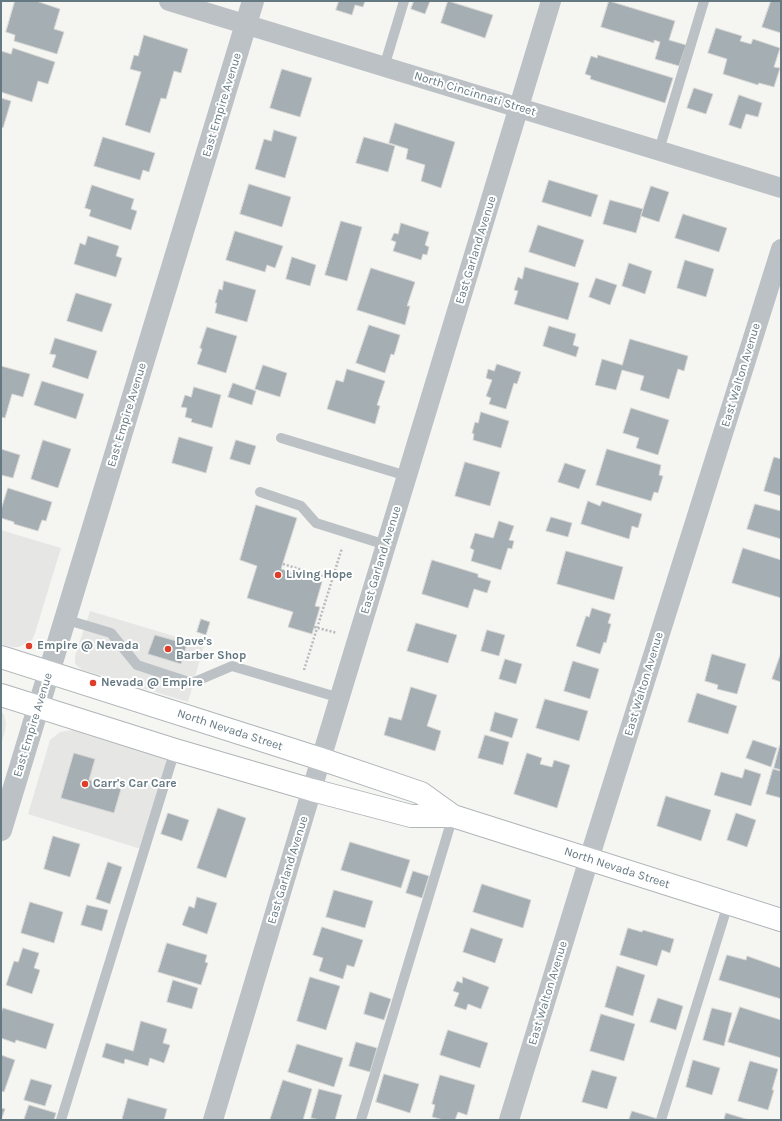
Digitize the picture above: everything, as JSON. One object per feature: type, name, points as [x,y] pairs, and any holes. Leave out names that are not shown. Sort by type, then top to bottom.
[{"type":"main road","name":"North Nevada Street","points":[[1,657],[321,759],[421,793],[453,816]]},
{"type":"main road","name":"North Nevada Street","points":[[1,695],[174,750],[312,790],[411,816],[453,816],[781,920]]},
{"type":"street","name":"North Cincinnati Street","points":[[169,1],[781,188]]},
{"type":"street","name":"East Empire Avenue","points":[[1,830],[253,1]]},
{"type":"street","name":"East Garland Avenue","points":[[213,1120],[551,1]]},
{"type":"street","name":"East Walton Avenue","points":[[509,1120],[589,859],[781,249]]},
{"type":"lane","points":[[384,67],[404,1]]},
{"type":"lane","points":[[659,150],[704,1]]},
{"type":"lane","points":[[281,438],[407,476]]},
{"type":"lane","points":[[260,492],[301,506],[316,523],[386,545]]},
{"type":"lane","points":[[64,619],[111,634],[137,666],[192,683],[232,666],[340,698]]},
{"type":"lane","points":[[61,1120],[174,750]]},
{"type":"lane","points":[[361,1120],[453,816]]},
{"type":"lane","points":[[661,1120],[728,904]]},
{"type":"path","points":[[299,686],[316,627],[347,533]]},
{"type":"path","points":[[283,564],[332,579]]},
{"type":"path","points":[[316,627],[341,635]]},
{"type":"shaded area","points":[[1,530],[61,548],[35,633],[32,640],[19,647],[1,644]]},
{"type":"shaded area","points":[[90,611],[204,645],[188,702],[83,670],[77,666],[75,663],[75,656]]},
{"type":"shaded area","points":[[1,711],[4,715],[6,723],[1,745]]},
{"type":"shaded area","points":[[73,730],[169,760],[141,849],[28,814],[50,740],[60,732]]},
{"type":"building","points":[[15,1],[36,1],[60,9],[54,29],[64,32],[57,54],[14,41],[15,35],[6,32]]},
{"type":"building","points":[[339,1],[365,1],[363,7],[355,5],[352,15],[336,10]]},
{"type":"building","points":[[414,1],[430,1],[425,14],[411,9]]},
{"type":"building","points":[[448,1],[493,15],[485,38],[441,23]]},
{"type":"building","points":[[609,1],[675,21],[669,40],[686,45],[679,66],[655,59],[660,42],[654,40],[654,43],[601,27]]},
{"type":"building","points":[[771,1],[781,1],[781,33],[762,27]]},
{"type":"building","points":[[716,28],[742,36],[740,41],[751,44],[753,39],[780,48],[774,67],[780,68],[774,87],[759,83],[758,85],[723,74],[727,59],[708,53]]},
{"type":"building","points":[[144,35],[188,49],[181,73],[174,71],[166,99],[161,98],[150,133],[125,125],[141,72],[130,69],[134,55],[138,56]]},
{"type":"building","points":[[13,48],[55,62],[48,84],[38,81],[32,102],[1,92],[1,51],[11,54]]},
{"type":"building","points":[[598,55],[673,78],[665,103],[590,79],[591,76],[585,74],[591,56],[597,58]]},
{"type":"building","points":[[282,69],[312,78],[300,117],[270,108]]},
{"type":"building","points":[[694,88],[713,94],[706,114],[687,108]]},
{"type":"building","points":[[739,95],[762,103],[758,117],[746,114],[741,129],[729,125]]},
{"type":"building","points":[[1,98],[11,101],[3,128],[1,127]]},
{"type":"building","points":[[395,123],[455,142],[441,188],[421,181],[425,165],[406,159],[408,149],[389,143]]},
{"type":"building","points":[[274,130],[297,137],[285,178],[255,169],[264,139],[271,141]]},
{"type":"building","points":[[103,137],[155,153],[149,172],[143,170],[140,180],[94,166]]},
{"type":"building","points":[[364,137],[395,146],[388,172],[356,163]]},
{"type":"building","points":[[549,180],[598,195],[591,217],[542,202]]},
{"type":"building","points":[[249,184],[291,197],[282,227],[240,214]]},
{"type":"building","points":[[92,185],[134,199],[131,209],[137,211],[131,230],[89,216],[91,210],[85,208]]},
{"type":"building","points":[[651,186],[669,192],[659,222],[641,216]]},
{"type":"building","points":[[610,200],[643,209],[636,233],[603,224]]},
{"type":"building","points":[[683,214],[727,228],[719,252],[675,238]]},
{"type":"building","points":[[341,221],[362,227],[347,281],[325,275]]},
{"type":"building","points":[[401,223],[429,232],[425,245],[429,247],[427,255],[423,254],[421,260],[393,251],[396,242],[391,240],[394,233],[398,234]]},
{"type":"building","points":[[538,225],[584,240],[575,267],[529,252]]},
{"type":"building","points":[[235,231],[283,246],[275,268],[267,265],[265,272],[226,260]]},
{"type":"building","points":[[88,236],[119,246],[116,256],[122,258],[116,277],[74,264],[80,243],[85,245]]},
{"type":"building","points":[[292,257],[316,265],[310,286],[286,279]]},
{"type":"building","points":[[685,260],[714,269],[706,297],[677,288]]},
{"type":"building","points":[[629,263],[652,271],[645,294],[622,286]]},
{"type":"building","points":[[525,267],[579,283],[568,320],[514,304],[518,291],[514,290],[518,277],[522,279]]},
{"type":"building","points":[[371,268],[415,282],[407,306],[410,306],[405,325],[357,310]]},
{"type":"building","points":[[596,278],[617,285],[610,305],[589,297]]},
{"type":"building","points":[[224,281],[256,290],[247,322],[215,313],[217,303],[215,303],[219,289],[222,290]]},
{"type":"building","points":[[76,293],[112,304],[102,332],[67,321]]},
{"type":"building","points":[[369,325],[400,335],[394,355],[391,354],[385,373],[356,363]]},
{"type":"building","points":[[549,326],[576,334],[573,345],[579,347],[576,357],[543,346]]},
{"type":"building","points":[[207,327],[237,336],[226,373],[197,364],[202,349],[200,348]]},
{"type":"building","points":[[55,338],[97,351],[88,379],[52,367],[56,355],[50,354]]},
{"type":"building","points":[[630,339],[688,356],[684,371],[678,369],[669,399],[640,390],[644,376],[622,370],[616,390],[595,385],[602,359],[622,365]]},
{"type":"building","points":[[497,364],[521,372],[517,384],[514,383],[506,409],[489,404],[491,398],[486,396],[492,380],[486,378],[488,369],[494,371]]},
{"type":"building","points":[[263,365],[287,373],[280,397],[255,389]]},
{"type":"building","points":[[1,366],[30,374],[23,397],[12,394],[5,418],[1,417]]},
{"type":"building","points":[[347,369],[385,381],[377,405],[380,406],[375,424],[327,409],[336,380],[343,382]]},
{"type":"building","points":[[42,381],[84,394],[76,419],[34,405]]},
{"type":"building","points":[[233,383],[256,391],[252,405],[228,397]]},
{"type":"building","points":[[194,387],[221,395],[212,428],[191,422],[192,419],[185,417],[187,408],[181,407],[185,395],[191,397]]},
{"type":"building","points":[[631,408],[669,420],[658,455],[636,448],[639,438],[623,433]]},
{"type":"building","points":[[481,412],[509,421],[501,448],[473,440],[474,434],[472,433],[475,422],[478,423]]},
{"type":"building","points":[[179,437],[213,447],[206,473],[172,463]]},
{"type":"building","points":[[43,440],[71,449],[58,488],[31,479]]},
{"type":"building","points":[[236,440],[256,446],[250,465],[230,459]]},
{"type":"building","points":[[1,449],[20,455],[13,478],[1,475]]},
{"type":"building","points":[[607,449],[661,465],[659,475],[663,476],[658,493],[654,492],[651,501],[596,485]]},
{"type":"building","points":[[774,457],[781,459],[781,496],[764,491]]},
{"type":"building","points":[[465,462],[500,472],[490,506],[455,496]]},
{"type":"building","points":[[565,463],[586,470],[579,489],[558,482]]},
{"type":"building","points":[[8,488],[52,502],[46,521],[42,520],[38,531],[14,524],[14,522],[1,518],[1,510]]},
{"type":"building","points":[[588,501],[600,506],[602,501],[642,514],[638,528],[632,526],[629,539],[581,524]]},
{"type":"building","points":[[755,504],[781,511],[781,539],[747,529]]},
{"type":"building","name":"Living Hope","points":[[256,505],[297,518],[281,569],[322,582],[315,606],[320,607],[312,634],[288,627],[293,612],[247,598],[257,566],[240,560]]},
{"type":"building","points":[[551,517],[572,523],[568,537],[546,531]]},
{"type":"building","points":[[499,521],[514,526],[509,540],[514,541],[512,549],[508,548],[501,570],[471,561],[474,550],[470,548],[475,533],[493,538]]},
{"type":"building","points":[[743,548],[781,560],[781,598],[732,583]]},
{"type":"building","points":[[566,551],[623,567],[614,600],[557,584]]},
{"type":"building","points":[[432,560],[478,574],[478,577],[491,581],[487,593],[474,589],[468,608],[422,594]]},
{"type":"building","points":[[592,608],[611,614],[608,623],[611,624],[606,643],[604,642],[600,654],[576,646],[586,616],[589,617]]},
{"type":"building","points":[[201,619],[210,622],[206,635],[197,632]]},
{"type":"building","points":[[416,623],[457,635],[448,663],[407,651]]},
{"type":"building","points":[[487,630],[505,635],[499,656],[481,651]]},
{"type":"building","name":"Dave's Barber Shop","points":[[155,635],[187,644],[181,664],[148,654]]},
{"type":"building","points":[[781,653],[781,682],[772,679]]},
{"type":"building","points":[[712,654],[746,664],[737,694],[717,689],[718,685],[705,681]]},
{"type":"building","points":[[505,659],[522,664],[516,684],[499,679]]},
{"type":"building","points":[[573,661],[599,669],[590,699],[564,691]]},
{"type":"building","points":[[411,687],[437,695],[427,726],[441,731],[435,751],[384,735],[389,717],[401,720]]},
{"type":"building","points":[[697,693],[737,706],[728,734],[688,722]]},
{"type":"building","points":[[545,699],[588,711],[579,741],[536,728]]},
{"type":"building","points":[[495,712],[518,719],[512,738],[490,731]]},
{"type":"building","points":[[485,735],[509,742],[503,765],[478,758]]},
{"type":"building","points":[[753,740],[777,748],[771,767],[746,758]]},
{"type":"building","points":[[781,745],[781,770],[774,768]]},
{"type":"building","name":"Carr's Car Care","points":[[74,753],[95,759],[89,780],[121,789],[114,813],[61,798]]},
{"type":"building","points":[[527,753],[542,758],[540,764],[552,767],[554,760],[570,765],[557,808],[514,794]]},
{"type":"building","points":[[745,769],[761,774],[751,806],[714,795],[721,772],[742,778]]},
{"type":"building","points":[[773,769],[781,771],[781,798],[766,794]]},
{"type":"building","points":[[666,796],[711,810],[701,841],[657,826]]},
{"type":"building","points":[[218,808],[246,818],[226,878],[197,868]]},
{"type":"building","points":[[168,813],[189,820],[182,841],[161,834]]},
{"type":"building","points":[[736,813],[756,820],[747,847],[727,840]]},
{"type":"building","points":[[53,836],[80,844],[70,877],[44,869]]},
{"type":"building","points":[[350,842],[410,860],[401,888],[341,870]]},
{"type":"building","points":[[108,862],[122,867],[110,904],[96,899]]},
{"type":"building","points":[[413,871],[429,876],[422,898],[406,893]]},
{"type":"building","points":[[482,884],[531,900],[523,928],[473,912]]},
{"type":"building","points":[[334,890],[373,901],[365,928],[326,917]]},
{"type":"building","points":[[197,897],[217,903],[207,934],[182,925],[189,906],[194,908]]},
{"type":"building","points":[[30,902],[63,912],[54,943],[21,933]]},
{"type":"building","points":[[87,905],[108,910],[102,931],[81,925]]},
{"type":"building","points":[[322,927],[363,940],[354,967],[347,965],[343,979],[319,971],[323,958],[313,955]]},
{"type":"building","points":[[471,928],[503,939],[495,963],[463,952]]},
{"type":"building","points":[[628,928],[642,932],[643,930],[674,939],[670,953],[662,950],[657,966],[620,955]]},
{"type":"building","points":[[167,943],[207,955],[205,962],[208,963],[201,985],[158,972]]},
{"type":"building","points":[[23,948],[39,953],[34,968],[40,970],[32,994],[6,985],[14,961],[18,962]]},
{"type":"building","points":[[727,955],[746,960],[747,956],[781,968],[781,999],[719,980]]},
{"type":"building","points":[[617,966],[645,975],[633,1016],[605,1007]]},
{"type":"building","points":[[310,977],[340,986],[326,1030],[297,1021]]},
{"type":"building","points":[[463,977],[489,987],[481,1009],[468,1004],[466,1010],[454,1006],[459,993],[453,991],[457,981],[462,983]]},
{"type":"building","points":[[173,980],[198,988],[192,1009],[167,1002]]},
{"type":"building","points":[[370,992],[391,999],[384,1020],[364,1014]]},
{"type":"building","points":[[658,998],[683,1006],[676,1030],[650,1022]]},
{"type":"building","points":[[740,1007],[781,1020],[781,1058],[728,1042]]},
{"type":"building","points":[[3,1008],[54,1024],[46,1049],[16,1040],[15,1043],[1,1038],[1,1014]]},
{"type":"building","points":[[712,1008],[732,1013],[724,1046],[703,1040]]},
{"type":"building","points":[[601,1014],[635,1024],[624,1061],[590,1051]]},
{"type":"building","points":[[141,1021],[167,1029],[163,1043],[170,1045],[164,1063],[150,1058],[148,1066],[125,1059],[124,1064],[102,1057],[106,1043],[133,1051]]},
{"type":"building","points":[[448,1030],[488,1043],[480,1068],[440,1055]]},
{"type":"building","points":[[356,1042],[377,1048],[370,1072],[349,1066]]},
{"type":"building","points":[[297,1044],[343,1058],[334,1087],[288,1072]]},
{"type":"building","points":[[1,1055],[15,1060],[4,1092],[1,1091]]},
{"type":"building","points":[[693,1060],[720,1068],[712,1095],[686,1087]]},
{"type":"building","points":[[750,1061],[778,1069],[768,1110],[738,1101]]},
{"type":"building","points":[[592,1070],[617,1077],[607,1109],[582,1102]]},
{"type":"building","points":[[384,1074],[419,1084],[410,1113],[376,1102]]},
{"type":"building","points":[[440,1075],[475,1085],[467,1115],[458,1112],[455,1120],[444,1120],[432,1117],[435,1105],[432,1104]]},
{"type":"building","points":[[31,1079],[52,1085],[45,1106],[24,1100]]},
{"type":"building","points":[[283,1080],[312,1089],[303,1120],[270,1120]]},
{"type":"building","points":[[319,1089],[342,1095],[335,1120],[320,1120],[311,1118]]},
{"type":"building","points":[[128,1098],[167,1109],[164,1120],[122,1120]]},
{"type":"building","points":[[29,1105],[56,1113],[54,1120],[24,1120]]},
{"type":"building","points":[[1,1108],[5,1109],[1,1120]]},
{"type":"building","points":[[632,1111],[658,1119],[629,1120]]},
{"type":"building","points":[[726,1113],[749,1120],[724,1120]]},
{"type":"place","name":"Living Hope","points":[[278,575]]},
{"type":"place","name":"Empire @ Nevada","points":[[29,646]]},
{"type":"place","name":"Dave's Barber Shop","points":[[168,649]]},
{"type":"place","name":"Nevada @ Empire","points":[[93,683]]},
{"type":"place","name":"Carr's Car Care","points":[[85,784]]}]
